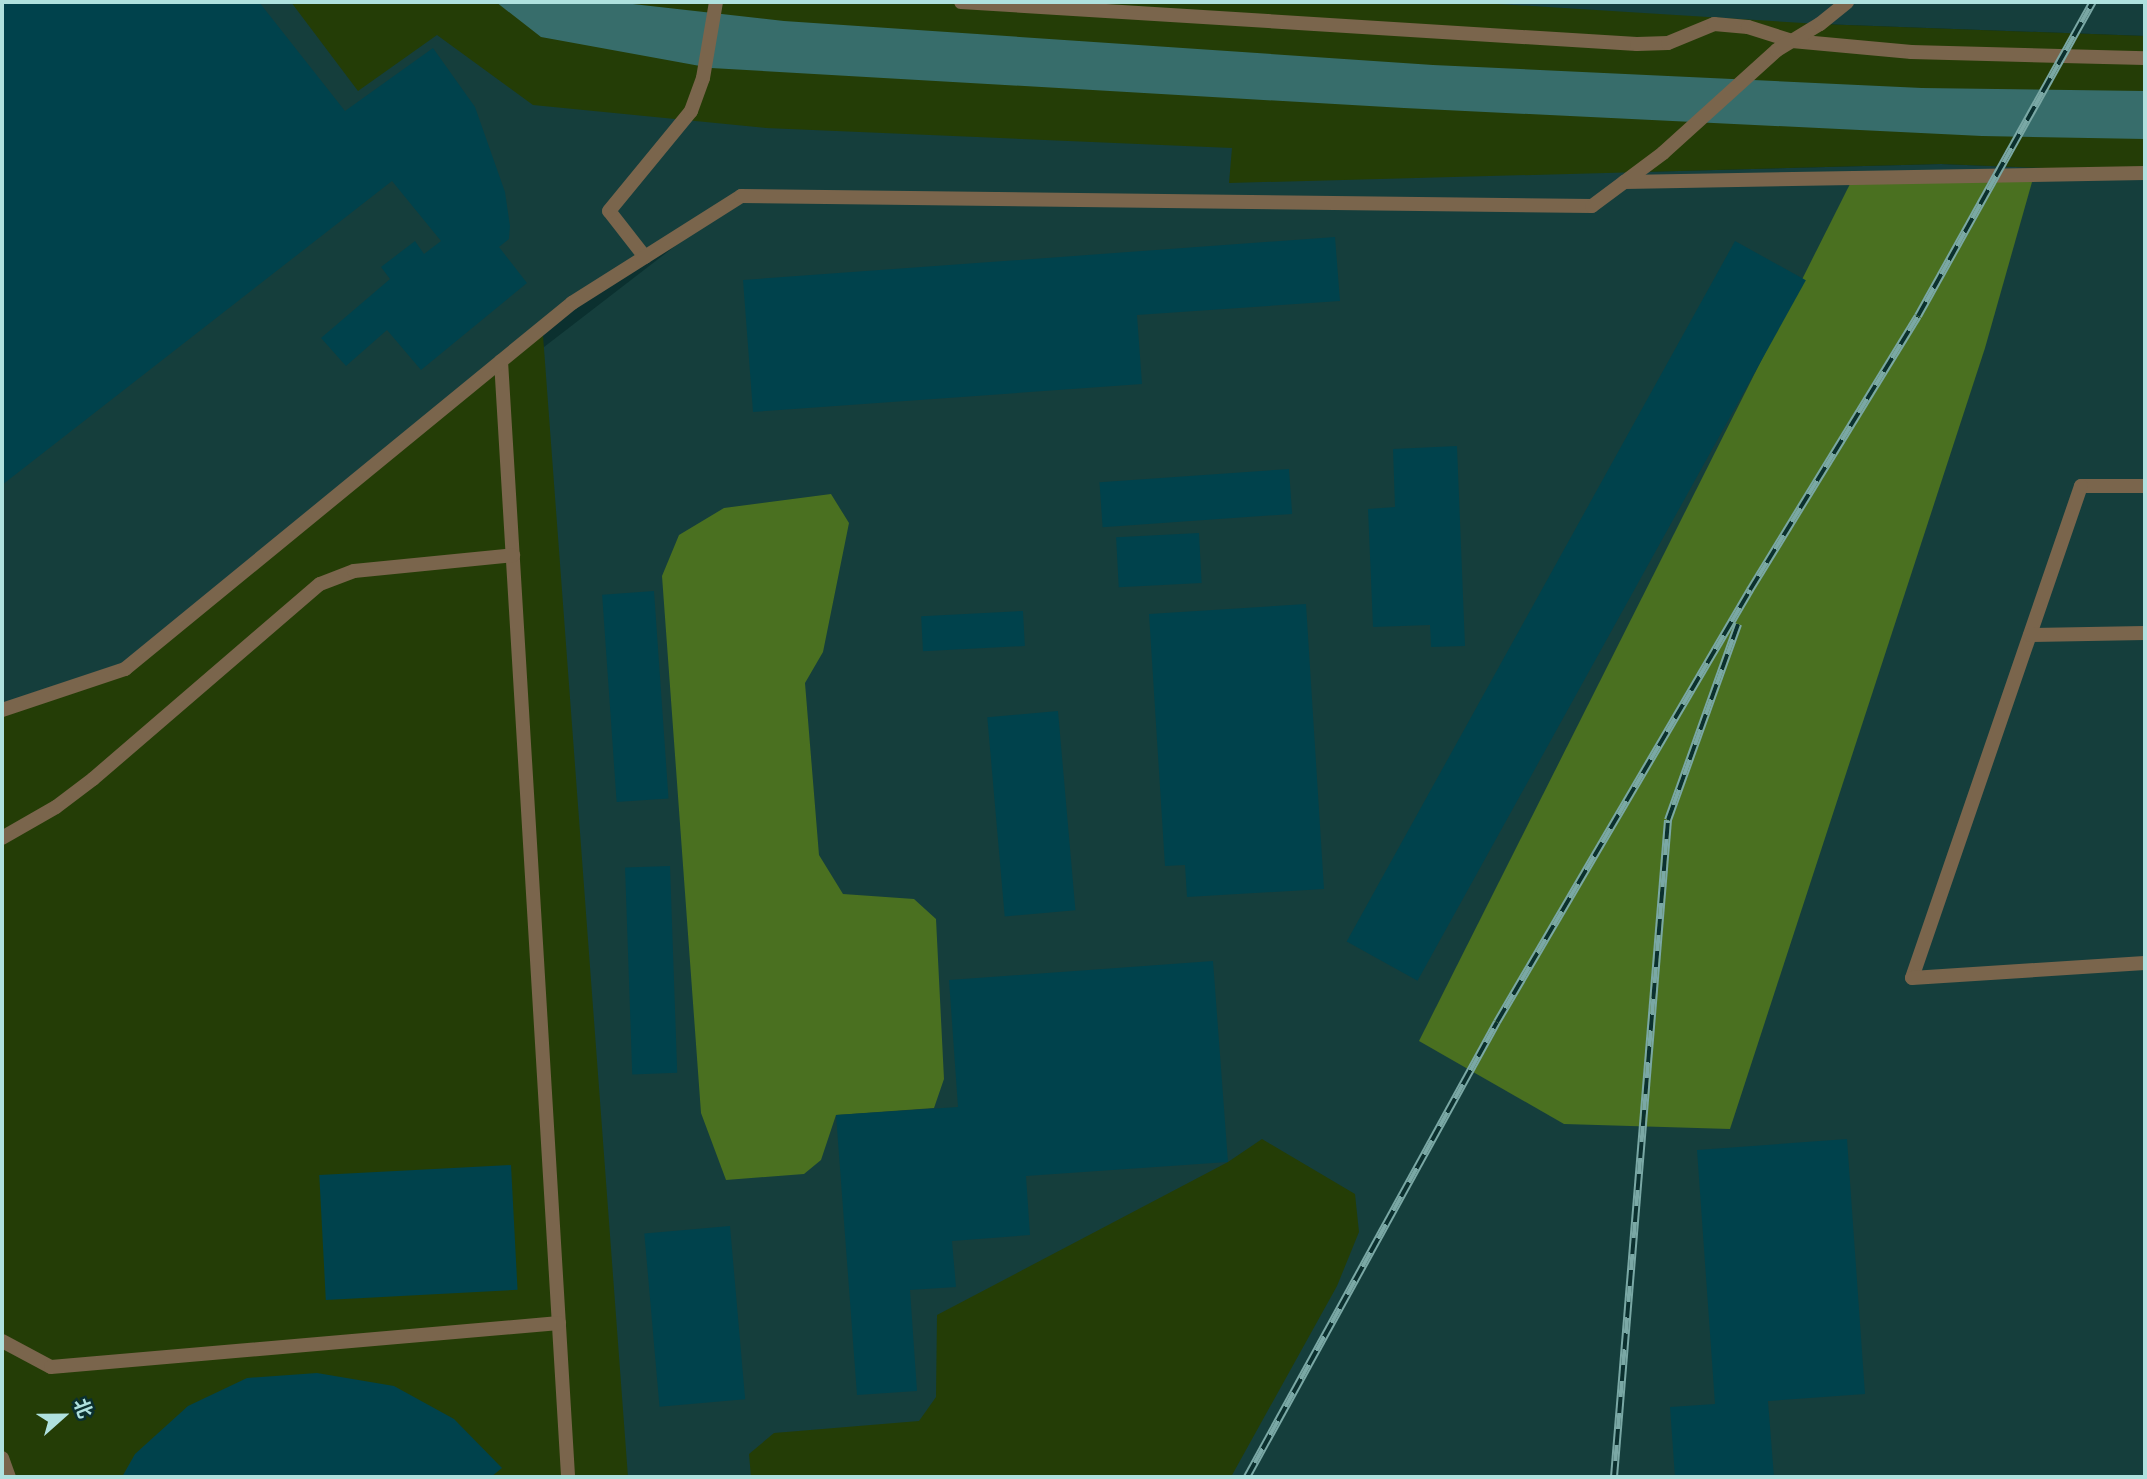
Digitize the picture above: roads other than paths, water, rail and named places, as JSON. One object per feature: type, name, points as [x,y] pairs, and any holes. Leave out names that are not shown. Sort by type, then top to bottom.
[{"type":"street","points":[[961,2],[1637,44],[1668,43],[1714,24],[1748,27],[1792,41],[1911,52],[2145,58]]},
{"type":"street","points":[[2,710],[125,668],[572,303],[741,196],[1592,206],[1664,153],[1777,50],[1847,2]]},
{"type":"street","points":[[645,257],[609,211],[691,111],[703,78],[715,4]]},
{"type":"street","points":[[1624,182],[2145,173]]},
{"type":"street","points":[[501,361],[568,1477]]},
{"type":"street","points":[[2145,486],[2081,486],[1912,978],[2145,963]]},
{"type":"street","points":[[2,838],[55,807],[93,779],[320,584],[354,571],[513,555]]},
{"type":"street","points":[[2030,635],[2145,633]]},
{"type":"street","points":[[2,1341],[51,1367],[559,1323]]},
{"type":"street","points":[[2,1458],[9,1477]]},
{"type":"water","points":[[496,2],[615,2],[784,21],[1433,65],[1922,88],[2145,91],[2145,139],[1982,136],[1404,108],[711,68],[541,37]]},
{"type":"railway","points":[[1247,1477],[1497,1022],[1750,590],[1918,316],[2093,2]]},
{"type":"railway","points":[[1614,1477],[1668,820],[1738,624]]}]
